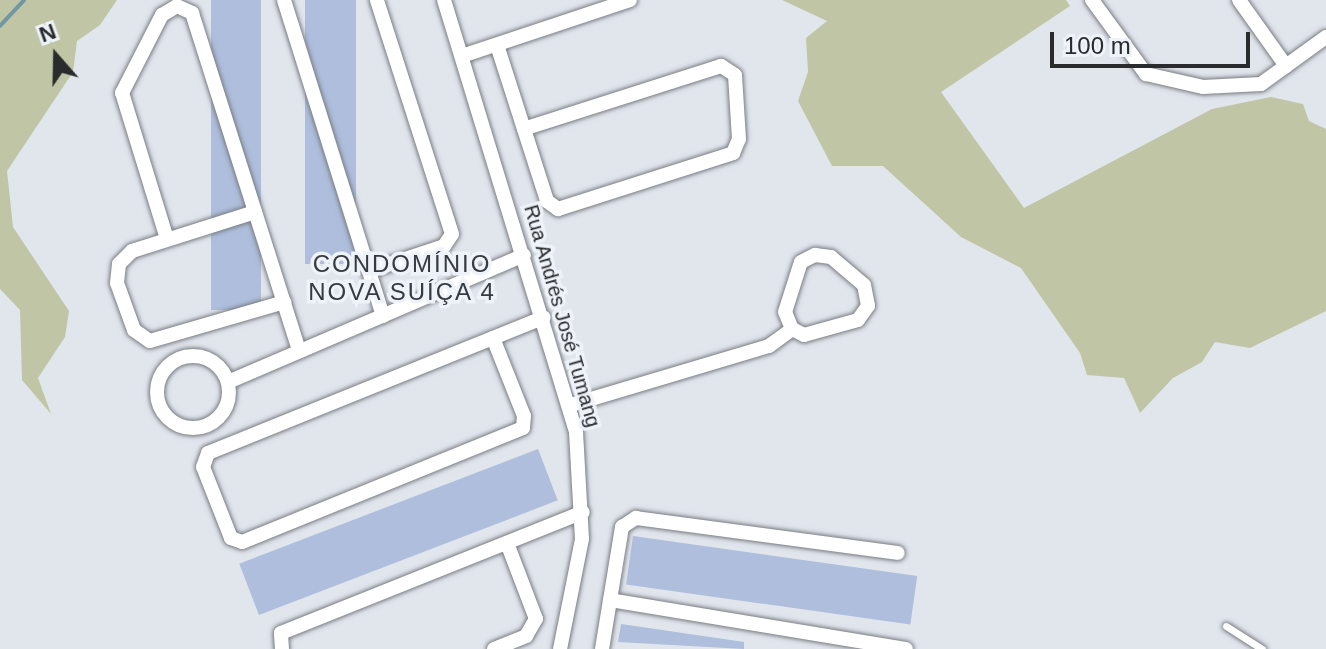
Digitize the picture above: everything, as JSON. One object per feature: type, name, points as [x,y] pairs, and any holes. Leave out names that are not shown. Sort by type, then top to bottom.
[{"type":"street","points":[[284,0],[383,316]]},
{"type":"street","points":[[369,271],[444,246],[452,234],[377,0]]},
{"type":"street","name":"Rua Andrés José Tumang","points":[[444,0],[571,405],[583,512],[576,591],[560,649]]},
{"type":"street","points":[[462,56],[630,0]]},
{"type":"street","points":[[1092,0],[1146,74],[1203,87],[1261,84],[1326,37]]},
{"type":"street","points":[[1239,0],[1286,66]]},
{"type":"street","points":[[167,239],[122,93],[162,15],[173,7],[192,13],[299,351]]},
{"type":"street","points":[[497,45],[547,201],[561,209],[735,151],[735,75],[721,66],[524,129]]},
{"type":"street","points":[[255,212],[132,251],[117,271],[131,324],[144,339],[162,341],[284,302]]},
{"type":"street","points":[[228,382],[524,255]]},
{"type":"street","points":[[808,257],[831,257],[868,291],[868,306],[858,320],[811,335],[792,329],[785,312],[808,257]]},
{"type":"street","points":[[493,338],[524,416],[523,428],[242,542],[231,538],[203,467],[208,453],[544,317]]},
{"type":"street","points":[[571,405],[769,346],[792,329]]},
{"type":"street","points":[[205,358],[228,382],[226,407],[207,425],[174,422],[159,402],[161,377],[179,359],[205,358]]},
{"type":"street","points":[[282,649],[281,633],[583,512]]},
{"type":"street","points":[[602,649],[622,527],[643,517],[898,553]]},
{"type":"street","points":[[494,649],[526,636],[536,619],[507,543]]},
{"type":"street","points":[[610,600],[906,649]]},
{"type":"lane","points":[[1226,626],[1262,649]]},
{"type":"green space","points":[[0,0],[117,0],[100,25],[77,41],[73,72],[7,171],[13,227],[69,311],[65,337],[38,378],[51,414],[22,380],[20,310],[0,289]]},
{"type":"green space","points":[[782,0],[1066,0],[1070,6],[941,92],[1024,208],[1212,109],[1271,97],[1303,104],[1309,121],[1326,129],[1326,311],[1250,348],[1215,342],[1202,362],[1173,378],[1140,413],[1124,378],[1087,375],[1080,353],[1021,268],[961,237],[883,166],[832,166],[798,101],[808,72],[806,38],[827,21]]},
{"type":"building","points":[[211,0],[261,0],[261,310],[211,310]]},
{"type":"building","points":[[305,0],[356,0],[356,264],[305,264]]},
{"type":"building","points":[[538,449],[558,500],[259,615],[239,564]]},
{"type":"building","points":[[633,536],[917,576],[910,624],[626,585]]},
{"type":"building","points":[[621,624],[744,642],[744,649],[618,642]]},
{"type":"waterway","points":[[0,26],[24,0]]},
{"type":"district","name":"CONDOMÍNIO NOVA SUÍÇA 4","points":[[402,278]]}]
